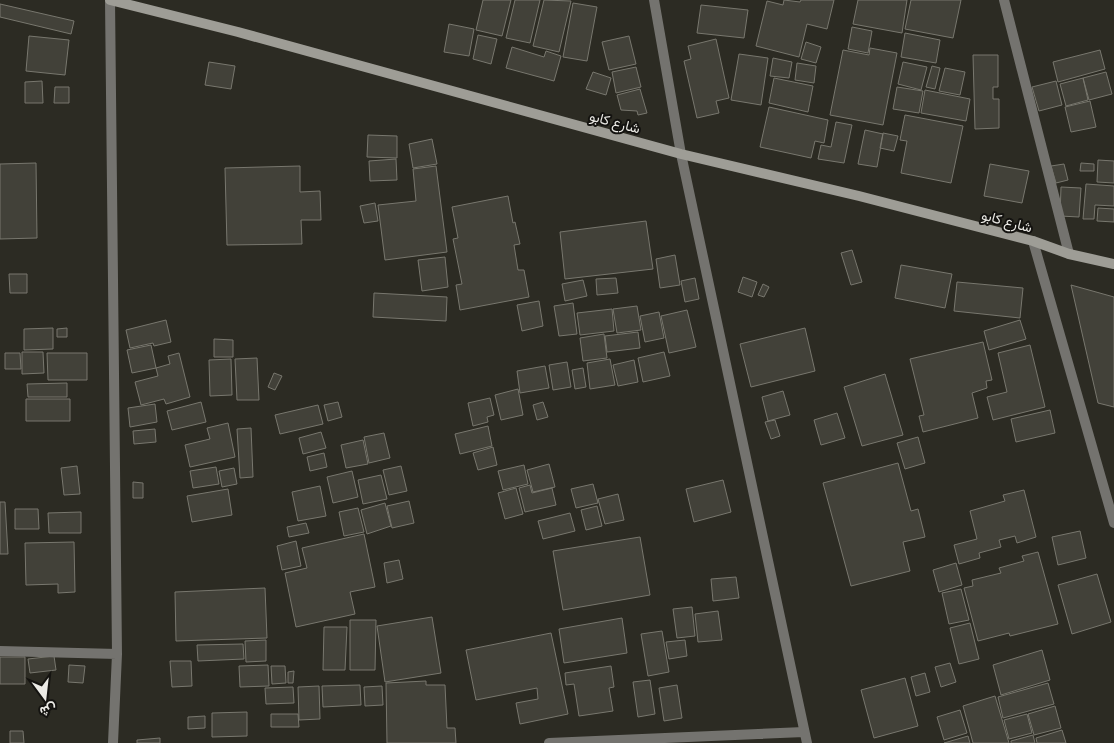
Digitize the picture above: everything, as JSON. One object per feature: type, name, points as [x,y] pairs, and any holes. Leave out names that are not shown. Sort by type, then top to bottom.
[{"type":"street","points":[[110,0],[117,654],[113,743]]},
{"type":"street","name":"شارع كابو","points":[[110,0],[238,32],[681,154],[859,196],[1033,241],[1068,254],[1114,264]]},
{"type":"street","points":[[654,0],[681,154],[807,743]]},
{"type":"street","points":[[1004,0],[1068,254]]},
{"type":"street","points":[[1033,241],[1114,523]]},
{"type":"street","points":[[0,651],[117,654]]},
{"type":"street","points":[[549,743],[804,732]]},
{"type":"building","points":[[483,0],[511,0],[502,36],[476,30]]},
{"type":"building","points":[[515,0],[540,0],[530,43],[506,38]]},
{"type":"building","points":[[544,0],[571,1],[559,52],[533,46]]},
{"type":"building","points":[[784,0],[800,2],[801,0],[834,0],[827,29],[807,24],[799,57],[756,46],[767,1],[783,5]]},
{"type":"building","points":[[858,0],[907,0],[902,33],[853,24]]},
{"type":"building","points":[[911,0],[961,0],[953,38],[905,29]]},
{"type":"building","points":[[573,3],[597,7],[587,61],[563,57]]},
{"type":"building","points":[[0,4],[74,21],[71,34],[0,17]]},
{"type":"building","points":[[701,5],[748,10],[744,38],[697,33]]},
{"type":"building","points":[[449,24],[474,29],[469,56],[444,52]]},
{"type":"building","points":[[852,27],[872,31],[868,53],[848,49]]},
{"type":"building","points":[[905,33],[940,40],[936,63],[901,57]]},
{"type":"building","points":[[478,35],[497,39],[491,64],[473,59]]},
{"type":"building","points":[[29,36],[69,40],[65,75],[26,71]]},
{"type":"building","points":[[629,36],[636,64],[609,70],[602,42]]},
{"type":"building","points":[[716,39],[729,98],[716,101],[719,113],[697,118],[684,61],[691,59],[688,46]]},
{"type":"building","points":[[806,42],[821,47],[816,63],[801,59]]},
{"type":"building","points":[[512,47],[544,57],[546,51],[561,56],[554,81],[506,68]]},
{"type":"building","points":[[870,48],[897,53],[883,125],[830,115],[843,50],[869,55]]},
{"type":"building","points":[[1100,50],[1105,69],[1058,82],[1053,62]]},
{"type":"building","points":[[739,54],[768,58],[761,105],[731,100]]},
{"type":"building","points":[[973,55],[998,55],[998,87],[993,87],[993,99],[999,99],[999,128],[975,129]]},
{"type":"building","points":[[773,58],[792,62],[789,78],[770,76]]},
{"type":"building","points":[[209,62],[235,66],[231,89],[205,85]]},
{"type":"building","points":[[903,62],[927,67],[921,90],[898,84]]},
{"type":"building","points":[[797,63],[816,66],[814,83],[795,80]]},
{"type":"building","points":[[932,66],[940,68],[935,89],[926,87]]},
{"type":"building","points":[[636,67],[641,87],[616,93],[612,72]]},
{"type":"building","points":[[945,68],[965,72],[960,95],[939,91]]},
{"type":"building","points":[[593,72],[611,78],[606,95],[586,89]]},
{"type":"building","points":[[1106,72],[1112,94],[1089,100],[1083,78]]},
{"type":"building","points":[[774,78],[813,86],[808,112],[769,103]]},
{"type":"building","points":[[1083,78],[1088,100],[1066,106],[1060,84]]},
{"type":"building","points":[[42,81],[43,103],[25,103],[25,82]]},
{"type":"building","points":[[1056,81],[1062,105],[1039,111],[1032,87]]},
{"type":"building","points":[[55,87],[69,87],[69,103],[54,103]]},
{"type":"building","points":[[897,87],[923,91],[919,113],[893,109]]},
{"type":"building","points":[[640,89],[647,113],[638,115],[637,111],[621,110],[617,95]]},
{"type":"building","points":[[925,90],[970,99],[966,121],[921,113]]},
{"type":"building","points":[[1090,101],[1096,127],[1071,132],[1065,107]]},
{"type":"building","points":[[769,107],[828,120],[824,143],[815,141],[811,158],[760,147]]},
{"type":"building","points":[[905,115],[963,126],[951,183],[901,173],[907,141],[900,140]]},
{"type":"building","points":[[836,122],[852,125],[844,163],[818,159],[821,145],[831,147]]},
{"type":"building","points":[[865,130],[883,134],[877,167],[858,164]]},
{"type":"building","points":[[883,133],[898,136],[894,151],[880,148]]},
{"type":"building","points":[[368,135],[397,136],[397,158],[367,157]]},
{"type":"building","points":[[432,139],[437,164],[413,168],[409,144]]},
{"type":"building","points":[[396,159],[397,180],[370,181],[369,161]]},
{"type":"building","points":[[1098,160],[1114,161],[1114,183],[1097,182]]},
{"type":"building","points":[[36,163],[37,238],[0,239],[0,164]]},
{"type":"building","points":[[1081,163],[1094,164],[1094,171],[1080,171]]},
{"type":"building","points":[[990,164],[1029,171],[1022,203],[984,196]]},
{"type":"building","points":[[1064,164],[1068,180],[1056,183],[1051,166]]},
{"type":"building","points":[[300,166],[300,192],[320,191],[321,220],[301,220],[302,244],[227,245],[225,168]]},
{"type":"building","points":[[436,166],[447,252],[385,260],[378,205],[416,201],[413,169]]},
{"type":"building","points":[[1086,184],[1114,186],[1114,206],[1095,205],[1094,219],[1083,219]]},
{"type":"building","points":[[1061,187],[1081,188],[1079,217],[1060,216]]},
{"type":"building","points":[[508,196],[513,223],[515,222],[520,244],[514,245],[518,270],[524,270],[529,297],[460,310],[456,285],[462,284],[453,239],[458,238],[452,207]]},
{"type":"building","points":[[375,203],[378,221],[364,223],[360,206]]},
{"type":"building","points":[[1098,208],[1114,209],[1114,222],[1097,221]]},
{"type":"building","points":[[646,221],[653,269],[565,279],[560,232]]},
{"type":"building","points":[[852,250],[862,282],[851,285],[841,253]]},
{"type":"building","points":[[675,255],[680,285],[660,288],[656,259]]},
{"type":"building","points":[[445,257],[448,287],[422,291],[418,260]]},
{"type":"building","points":[[901,265],[952,274],[945,308],[895,298]]},
{"type":"building","points":[[9,274],[27,274],[27,293],[10,293]]},
{"type":"building","points":[[743,277],[757,282],[752,297],[738,292]]},
{"type":"building","points":[[616,278],[618,293],[597,295],[596,279]]},
{"type":"building","points":[[695,278],[699,299],[685,302],[681,281]]},
{"type":"building","points":[[583,280],[587,296],[565,301],[562,284]]},
{"type":"building","points":[[957,282],[1023,288],[1020,318],[954,311]]},
{"type":"building","points":[[763,284],[769,287],[764,297],[758,295]]},
{"type":"building","points":[[1071,285],[1114,297],[1114,407],[1098,403]]},
{"type":"building","points":[[374,293],[447,297],[446,321],[373,317]]},
{"type":"building","points":[[539,301],[543,326],[522,331],[517,305]]},
{"type":"building","points":[[573,303],[577,334],[559,336],[554,306]]},
{"type":"building","points":[[637,306],[641,330],[617,333],[613,309]]},
{"type":"building","points":[[612,309],[614,331],[580,335],[577,313]]},
{"type":"building","points":[[687,310],[696,347],[669,353],[661,316]]},
{"type":"building","points":[[659,312],[664,338],[645,342],[640,316]]},
{"type":"building","points":[[166,320],[171,342],[154,346],[153,343],[130,348],[126,330]]},
{"type":"building","points":[[1020,320],[1026,339],[989,350],[984,331]]},
{"type":"building","points":[[53,328],[53,349],[24,350],[24,329]]},
{"type":"building","points":[[67,328],[67,337],[57,337],[57,329]]},
{"type":"building","points":[[805,328],[815,371],[751,387],[740,344]]},
{"type":"building","points":[[638,332],[640,348],[607,352],[605,336]]},
{"type":"building","points":[[604,334],[607,358],[583,361],[580,338]]},
{"type":"building","points":[[214,339],[233,340],[233,357],[214,357]]},
{"type":"building","points":[[983,342],[992,380],[986,381],[987,388],[972,393],[978,418],[923,432],[919,416],[924,415],[910,359]]},
{"type":"building","points":[[151,345],[156,368],[132,373],[127,350]]},
{"type":"building","points":[[1030,345],[1045,407],[993,420],[987,397],[1007,392],[998,353]]},
{"type":"building","points":[[22,352],[43,352],[44,373],[22,374]]},
{"type":"building","points":[[664,352],[670,376],[643,382],[638,358]]},
{"type":"building","points":[[5,353],[20,353],[21,369],[5,369]]},
{"type":"building","points":[[47,353],[87,353],[87,380],[48,380]]},
{"type":"building","points":[[179,353],[190,397],[166,404],[164,399],[141,405],[135,382],[158,376],[156,368],[170,364],[168,356]]},
{"type":"building","points":[[257,358],[259,400],[237,400],[235,359]]},
{"type":"building","points":[[231,359],[232,395],[210,396],[209,360]]},
{"type":"building","points":[[610,359],[615,385],[590,389],[587,363]]},
{"type":"building","points":[[634,360],[638,382],[618,386],[613,365]]},
{"type":"building","points":[[567,362],[571,387],[553,390],[549,365]]},
{"type":"building","points":[[545,366],[549,388],[520,393],[517,371]]},
{"type":"building","points":[[583,368],[586,387],[575,389],[572,370]]},
{"type":"building","points":[[274,373],[282,376],[275,390],[268,387]]},
{"type":"building","points":[[885,374],[903,435],[862,446],[844,387]]},
{"type":"building","points":[[67,383],[67,397],[28,397],[27,384]]},
{"type":"building","points":[[518,389],[523,415],[501,420],[495,395]]},
{"type":"building","points":[[783,391],[790,415],[768,421],[762,397]]},
{"type":"building","points":[[490,398],[494,415],[487,417],[488,422],[473,426],[468,403]]},
{"type":"building","points":[[26,399],[70,399],[70,421],[26,421]]},
{"type":"building","points":[[201,402],[206,422],[172,430],[167,411]]},
{"type":"building","points":[[338,402],[342,417],[328,421],[324,405]]},
{"type":"building","points":[[543,402],[548,417],[537,420],[533,405]]},
{"type":"building","points":[[155,404],[157,422],[130,427],[128,408]]},
{"type":"building","points":[[318,405],[323,424],[280,434],[275,415]]},
{"type":"building","points":[[1050,410],[1055,433],[1016,442],[1011,419]]},
{"type":"building","points":[[837,413],[845,438],[821,445],[814,420]]},
{"type":"building","points":[[775,420],[780,436],[771,439],[765,422]]},
{"type":"building","points":[[228,423],[235,457],[190,467],[185,445],[210,439],[207,428]]},
{"type":"building","points":[[488,426],[492,446],[460,454],[455,434]]},
{"type":"building","points":[[251,428],[253,477],[240,478],[237,429]]},
{"type":"building","points":[[155,429],[156,442],[134,444],[133,431]]},
{"type":"building","points":[[321,432],[326,448],[303,454],[299,438]]},
{"type":"building","points":[[384,433],[390,458],[369,463],[364,437]]},
{"type":"building","points":[[918,437],[925,463],[905,469],[897,443]]},
{"type":"building","points":[[363,440],[368,464],[346,468],[341,445]]},
{"type":"building","points":[[493,447],[497,465],[478,470],[473,453]]},
{"type":"building","points":[[324,453],[327,467],[310,471],[307,457]]},
{"type":"building","points":[[898,463],[911,511],[918,509],[925,537],[903,542],[910,571],[851,586],[823,483]]},
{"type":"building","points":[[549,464],[555,487],[533,492],[527,470]]},
{"type":"building","points":[[524,465],[528,484],[503,490],[498,471]]},
{"type":"building","points":[[77,466],[80,494],[64,495],[61,468]]},
{"type":"building","points":[[401,466],[407,491],[389,495],[383,470]]},
{"type":"building","points":[[216,467],[219,484],[193,488],[190,471]]},
{"type":"building","points":[[234,468],[237,484],[222,487],[219,471]]},
{"type":"building","points":[[352,471],[358,497],[333,503],[327,477]]},
{"type":"building","points":[[381,475],[387,499],[363,504],[358,480]]},
{"type":"building","points":[[723,480],[731,512],[694,522],[686,489]]},
{"type":"building","points":[[133,482],[143,483],[143,498],[133,498]]},
{"type":"building","points":[[593,484],[598,503],[576,508],[571,489]]},
{"type":"building","points":[[530,485],[532,493],[552,488],[556,505],[525,512],[519,488]]},
{"type":"building","points":[[320,486],[326,516],[298,521],[292,492]]},
{"type":"building","points":[[516,488],[523,514],[505,519],[498,493]]},
{"type":"building","points":[[228,489],[232,515],[192,522],[187,496]]},
{"type":"building","points":[[1024,490],[1036,537],[1017,543],[1015,536],[999,540],[1001,547],[979,553],[980,558],[959,564],[954,545],[977,539],[970,511],[1005,501],[1003,495]]},
{"type":"building","points":[[618,494],[624,520],[605,524],[598,499]]},
{"type":"building","points":[[409,501],[414,523],[392,528],[387,506]]},
{"type":"building","points":[[0,502],[5,502],[8,554],[0,554]]},
{"type":"building","points":[[385,503],[391,526],[367,534],[361,510]]},
{"type":"building","points":[[597,506],[602,526],[586,530],[581,510]]},
{"type":"building","points":[[358,508],[364,532],[344,536],[339,512]]},
{"type":"building","points":[[15,509],[38,509],[39,529],[15,529]]},
{"type":"building","points":[[81,512],[81,533],[49,533],[48,513]]},
{"type":"building","points":[[570,513],[575,531],[543,539],[538,521]]},
{"type":"building","points":[[306,523],[309,533],[289,537],[287,527]]},
{"type":"building","points":[[1080,531],[1086,558],[1058,565],[1052,537]]},
{"type":"building","points":[[364,534],[375,587],[350,592],[355,614],[296,627],[285,573],[307,568],[302,548]]},
{"type":"building","points":[[640,537],[650,595],[563,610],[553,551]]},
{"type":"building","points":[[296,541],[301,566],[282,570],[277,546]]},
{"type":"building","points":[[74,542],[75,592],[58,593],[58,584],[26,585],[25,543]]},
{"type":"building","points":[[1038,552],[1058,624],[1010,636],[1009,633],[978,641],[964,588],[973,586],[972,580],[1001,573],[999,568],[1024,561],[1022,556]]},
{"type":"building","points":[[399,560],[403,579],[387,583],[384,563]]},
{"type":"building","points":[[956,563],[962,585],[939,592],[933,570]]},
{"type":"building","points":[[1097,574],[1111,622],[1072,634],[1058,585]]},
{"type":"building","points":[[736,577],[739,598],[713,601],[711,579]]},
{"type":"building","points":[[265,588],[267,638],[176,641],[175,592]]},
{"type":"building","points":[[961,589],[969,620],[949,624],[942,593]]},
{"type":"building","points":[[692,607],[695,636],[677,638],[673,609]]},
{"type":"building","points":[[718,611],[722,640],[698,642],[695,614]]},
{"type":"building","points":[[432,617],[441,673],[385,682],[377,626]]},
{"type":"building","points":[[622,618],[627,653],[564,663],[559,629]]},
{"type":"building","points":[[350,620],[376,620],[375,670],[350,670]]},
{"type":"building","points":[[970,623],[979,659],[959,664],[950,628]]},
{"type":"building","points":[[324,627],[347,627],[345,670],[323,670]]},
{"type":"building","points":[[662,631],[669,672],[648,676],[641,634]]},
{"type":"building","points":[[551,633],[568,714],[520,724],[516,703],[538,699],[537,688],[476,700],[466,650]]},
{"type":"building","points":[[266,640],[266,661],[246,662],[245,641]]},
{"type":"building","points":[[685,640],[687,656],[669,659],[666,642]]},
{"type":"building","points":[[243,644],[244,659],[198,661],[197,645]]},
{"type":"building","points":[[1042,650],[1050,680],[1001,695],[993,665]]},
{"type":"building","points":[[54,656],[56,670],[30,673],[28,659]]},
{"type":"building","points":[[0,657],[25,657],[25,684],[0,684]]},
{"type":"building","points":[[170,661],[191,661],[192,686],[172,687]]},
{"type":"building","points":[[950,663],[956,682],[941,687],[935,667]]},
{"type":"building","points":[[69,665],[85,666],[83,683],[68,682]]},
{"type":"building","points":[[268,665],[269,686],[240,687],[239,666]]},
{"type":"building","points":[[271,666],[285,666],[286,683],[272,684]]},
{"type":"building","points":[[611,666],[614,687],[609,688],[613,711],[579,716],[574,684],[566,685],[565,673]]},
{"type":"building","points":[[294,671],[293,683],[288,683],[288,672]]},
{"type":"building","points":[[925,673],[930,692],[916,696],[911,677]]},
{"type":"building","points":[[905,678],[918,726],[874,738],[861,690]]},
{"type":"building","points":[[650,680],[655,714],[638,717],[633,682]]},
{"type":"building","points":[[426,681],[426,685],[445,685],[447,728],[455,728],[456,743],[387,743],[386,683]]},
{"type":"building","points":[[1048,683],[1054,704],[1003,718],[998,697]]},
{"type":"building","points":[[360,685],[361,705],[323,707],[322,686]]},
{"type":"building","points":[[677,685],[682,718],[664,721],[659,688]]},
{"type":"building","points":[[319,686],[320,719],[299,720],[298,687]]},
{"type":"building","points":[[382,686],[383,705],[365,706],[364,687]]},
{"type":"building","points":[[293,687],[294,703],[266,704],[265,688]]},
{"type":"building","points":[[995,696],[1009,743],[973,743],[963,706]]},
{"type":"building","points":[[1055,706],[1061,728],[1034,735],[1028,714]]},
{"type":"building","points":[[960,710],[967,733],[944,740],[937,717]]},
{"type":"building","points":[[247,712],[247,736],[212,737],[212,713]]},
{"type":"building","points":[[271,714],[298,714],[299,727],[271,727]]},
{"type":"building","points":[[1027,714],[1032,733],[1009,739],[1004,720]]},
{"type":"building","points":[[205,716],[205,728],[188,729],[188,717]]},
{"type":"building","points":[[1062,730],[1066,743],[1037,743],[1036,738]]},
{"type":"building","points":[[10,731],[23,731],[24,743],[10,743]]},
{"type":"building","points":[[1033,735],[1035,743],[1011,743],[1011,741]]},
{"type":"building","points":[[968,736],[970,743],[944,743]]},
{"type":"building","points":[[160,738],[160,743],[137,743],[137,740]]}]
